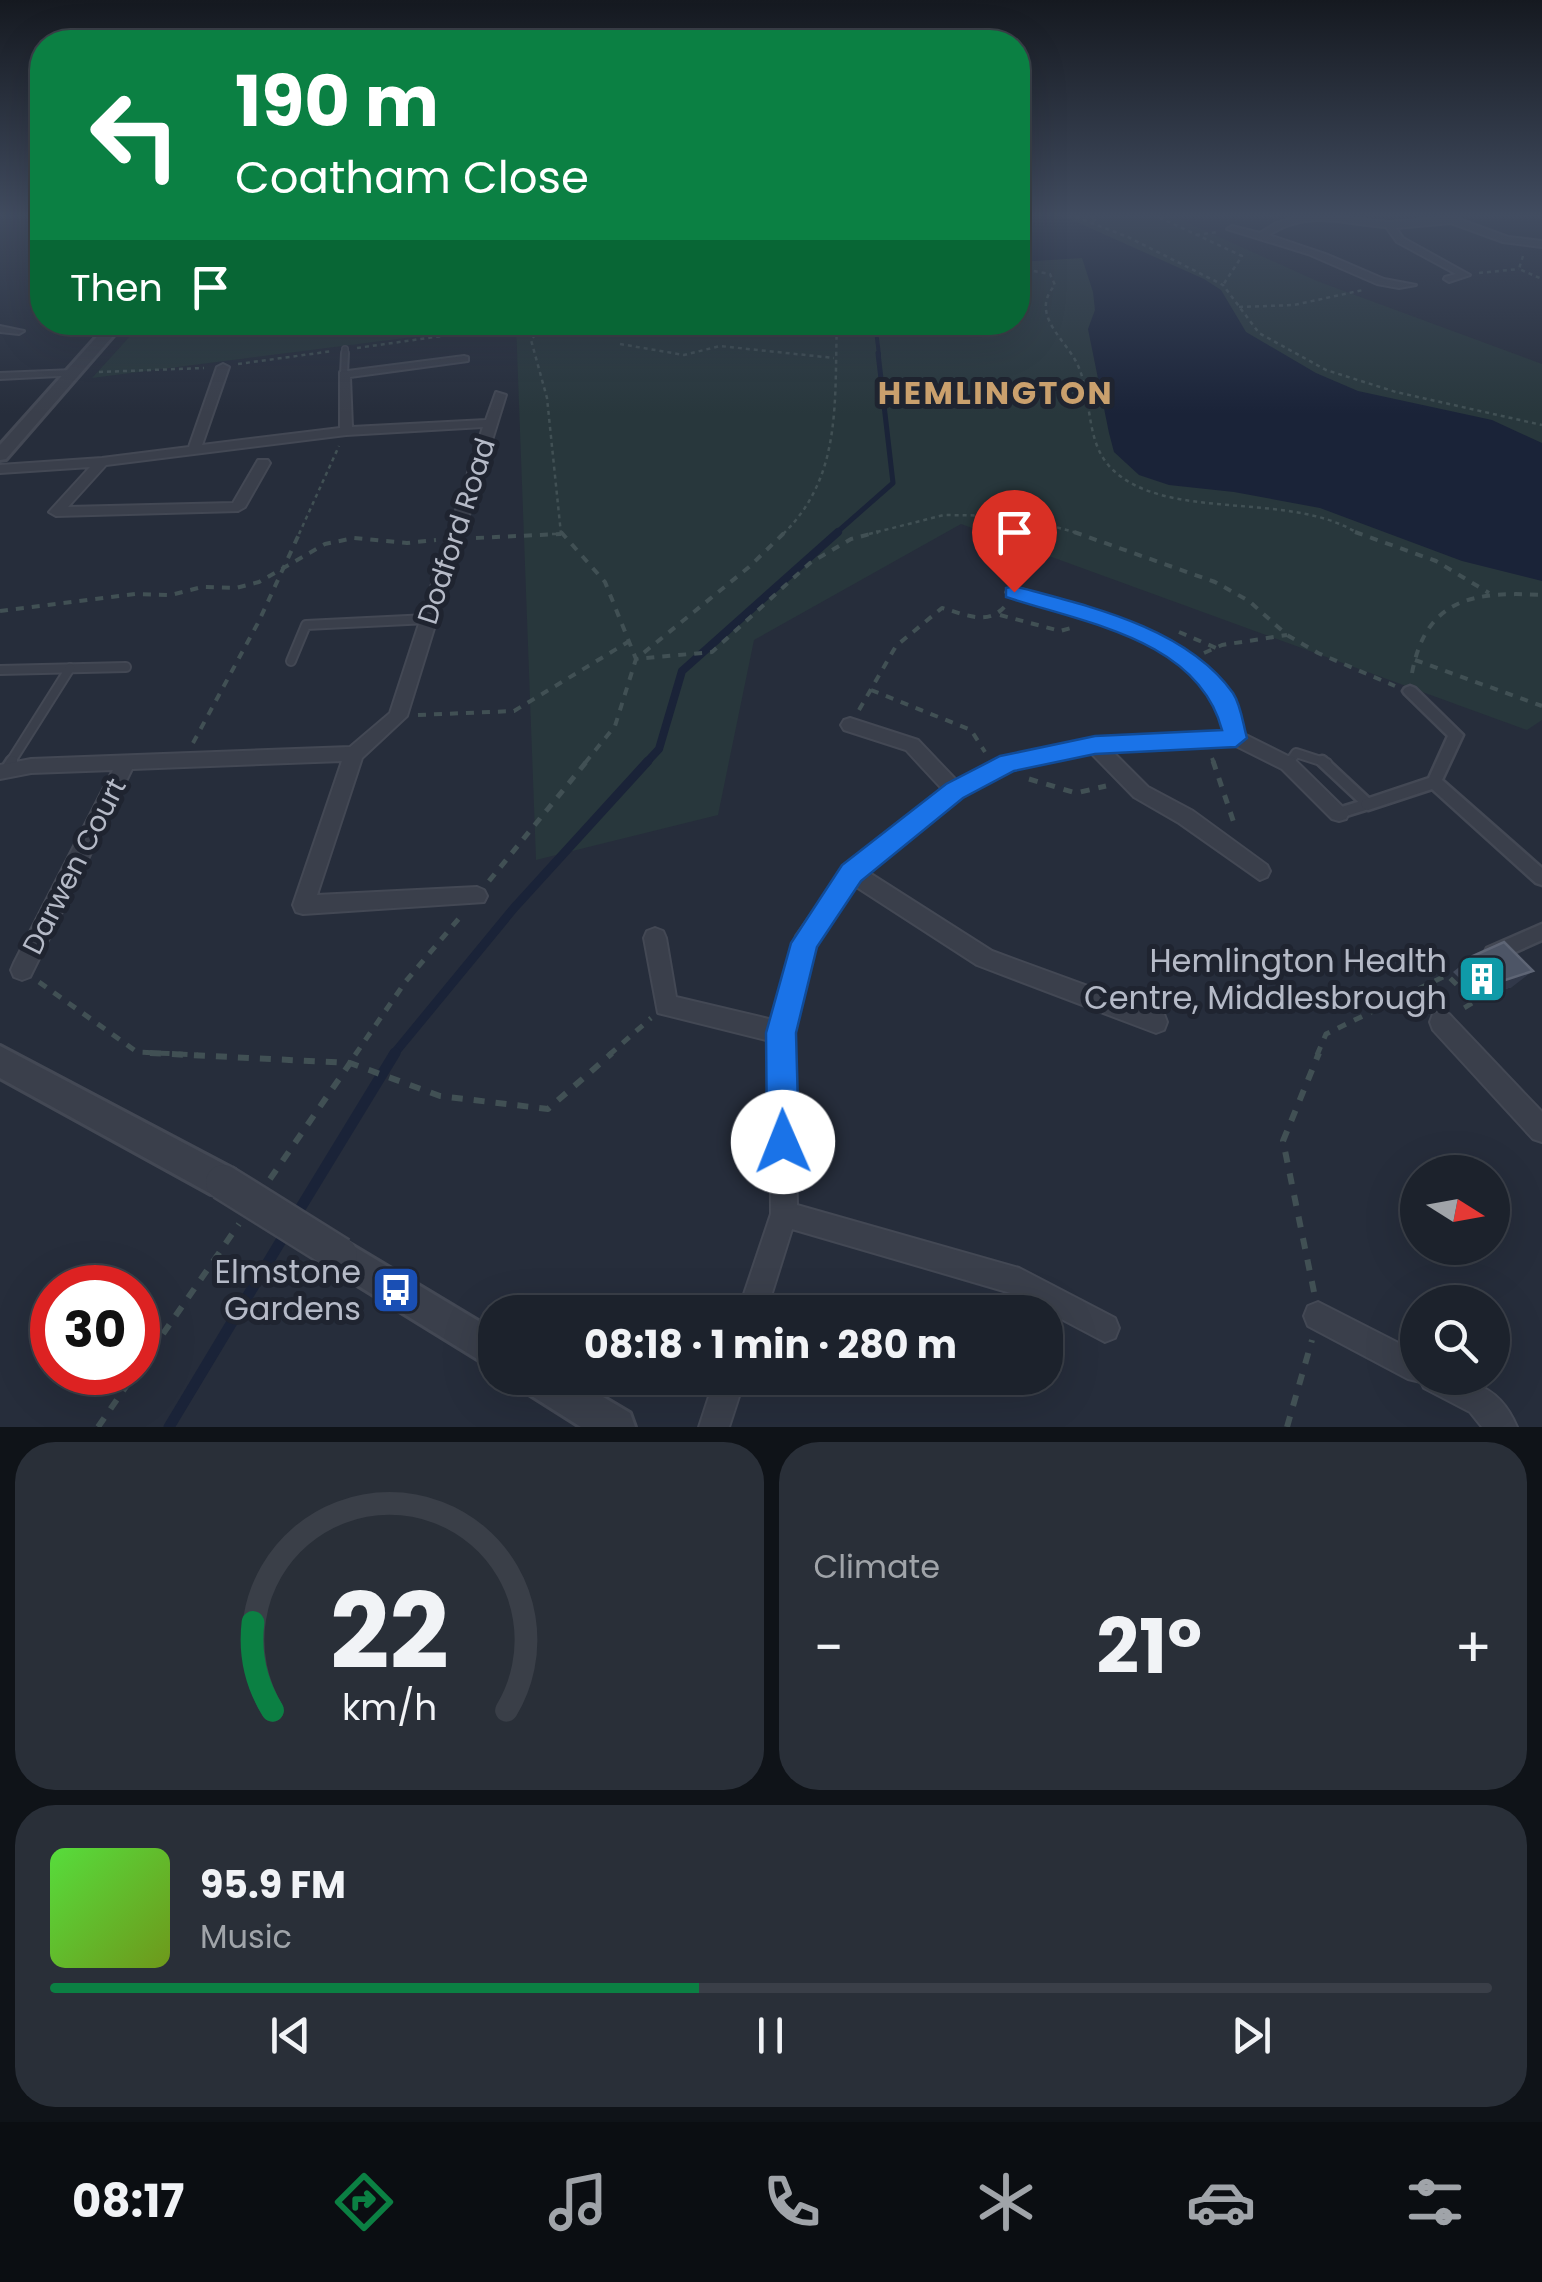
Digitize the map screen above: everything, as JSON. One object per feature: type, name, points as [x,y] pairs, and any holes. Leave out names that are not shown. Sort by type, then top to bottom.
[{"type":"street","points":[[1374,281],[1384,286],[1411,284]]},
{"type":"street","points":[[0,329],[20,332]]},
{"type":"street","points":[[0,455],[107,335]]},
{"type":"street","points":[[346,432],[344,374],[464,360]]},
{"type":"street","points":[[195,448],[223,367]]},
{"type":"street","points":[[0,376],[74,373]]},
{"type":"street","points":[[490,422],[500,395]]},
{"type":"street","name":"Dodford Road","points":[[0,469],[102,462],[346,432],[490,422],[398,716]]},
{"type":"street","points":[[102,462],[56,512],[238,507],[263,463]]},
{"type":"street","points":[[1014,592],[1151,637],[1189,660],[1225,699],[1236,738]]},
{"type":"street","points":[[1368,804],[1434,782],[1456,735],[1410,692]]},
{"type":"street","points":[[398,716],[354,754],[303,904],[476,896]]},
{"type":"street","points":[[850,724],[912,745],[954,791]]},
{"type":"street","points":[[758,1295],[784,1214],[781,1033],[804,943],[852,873],[954,791],[1008,763],[1095,745],[1236,738],[1288,764],[1339,813]]},
{"type":"street","points":[[1095,745],[1141,792],[1260,870]]},
{"type":"street","points":[[3,771],[126,762],[354,754]]},
{"type":"street","name":"Darwen Court","points":[[22,970],[126,762]]},
{"type":"street","points":[[1434,782],[1542,878]]},
{"type":"street","points":[[852,873],[985,958],[1156,1022]]},
{"type":"street","points":[[1468,965],[1542,932]]},
{"type":"street","points":[[655,938],[666,1005],[781,1033]]},
{"type":"street","points":[[1441,1022],[1542,1130]]},
{"type":"street","points":[[0,1061],[223,1182],[478,1341]]},
{"type":"street","points":[[784,1214],[1019,1282],[1106,1328]]},
{"type":"street","points":[[1318,1316],[1400,1359]]},
{"type":"street","points":[[564,1395],[616,1427]]},
{"type":"street","points":[[714,1427],[724,1395]]},
{"type":"street","points":[[1467,1395],[1480,1402],[1502,1427]]},
{"type":"lane","points":[[344,349],[344,374]]},
{"type":"lane","points":[[291,661],[306,626],[428,619]]},
{"type":"lane","points":[[0,670],[126,667]]},
{"type":"lane","points":[[3,771],[70,668]]},
{"type":"lane","points":[[1288,764],[1296,753],[1327,760],[1368,804],[1339,813]]},
{"type":"path","points":[[1053,281],[1055,285],[1046,294],[1046,319],[1055,338],[1081,370],[1095,443],[1111,468],[1132,485],[1162,494],[1295,511],[1338,522],[1361,536],[1437,561],[1488,593]]},
{"type":"path","points":[[1216,281],[1232,291],[1254,330],[1335,377],[1542,425]]},
{"type":"path","points":[[1223,284],[1225,281]]},
{"type":"path","points":[[1239,308],[1294,305],[1384,286]]},
{"type":"path","points":[[74,373],[223,367],[447,335]]},
{"type":"path","points":[[534,335],[531,340],[547,398],[561,534],[605,582],[636,659]]},
{"type":"path","points":[[616,335],[620,344],[690,357],[705,355],[720,346],[834,358]]},
{"type":"path","points":[[260,1192],[406,981],[615,726],[636,659],[749,566],[804,514],[827,462],[832,436],[837,335]]},
{"type":"path","points":[[184,760],[282,570],[346,432]]},
{"type":"path","points":[[636,659],[712,652],[810,563],[852,539],[944,515],[1016,516],[1069,530],[1215,582],[1248,602],[1287,635],[1367,676],[1410,692],[1413,660],[1423,632],[1434,616],[1462,600],[1488,593],[1542,595]]},
{"type":"path","points":[[0,612],[136,594],[171,595],[202,587],[236,588],[282,570],[325,544],[354,538],[407,542],[561,534]]},
{"type":"path","points":[[850,724],[896,646],[942,608],[988,620],[1000,615],[1014,592]]},
{"type":"path","points":[[1189,660],[1222,645],[1287,635]]},
{"type":"path","points":[[398,716],[514,711],[628,642]]},
{"type":"path","points":[[1413,660],[1542,706]]},
{"type":"path","points":[[1205,739],[1232,813],[1242,858]]},
{"type":"path","points":[[22,970],[137,1052],[350,1063],[440,1096],[548,1110],[666,1005]]},
{"type":"path","points":[[1287,1427],[1318,1316],[1284,1141],[1326,1034],[1447,974],[1474,1002],[1441,1022]]},
{"type":"path","points":[[160,1338],[249,1209]]},
{"type":"path","points":[[98,1427],[120,1395]]},
{"type":"shaded area","points":[[1030,281],[1316,281],[1542,364],[1542,720],[1527,730],[961,524],[754,640],[718,815],[536,860],[516,335],[1030,335]]},
{"type":"shaded area","points":[[131,335],[430,335],[92,378]]},
{"type":"water","points":[[1089,281],[1206,281],[1221,290],[1246,332],[1316,373],[1358,391],[1492,420],[1542,443],[1542,581],[1462,561],[1320,508],[1169,485],[1139,475],[1114,452],[1109,433],[1088,329],[1095,310]]},
{"type":"building","points":[[1504,942],[1533,971],[1499,982],[1473,956]]},
{"type":"waterway","points":[[877,335],[879,355]]},
{"type":"waterway","points":[[835,534],[893,483],[878,353]]},
{"type":"waterway","points":[[646,763],[659,749],[682,671],[838,532]]},
{"type":"waterway","points":[[393,1055],[514,908],[648,761]]},
{"type":"waterway","points":[[295,1217],[395,1053]]},
{"type":"waterway","points":[[169,1427],[285,1234]]},
{"type":"place","name":"Hemlington Health Centre, Middlesbrough","points":[[1482,979]]},
{"type":"place","name":"Elmstone Gardens","points":[[396,1290]]},
{"type":"district","name":"HEMLINGTON","points":[[996,393]]},
{"type":"route","points":[[783,1142],[781,1033],[804,943],[852,873],[954,791],[1008,763],[1095,745],[1236,738],[1225,699],[1189,660],[1151,637],[1014,592]]}]
